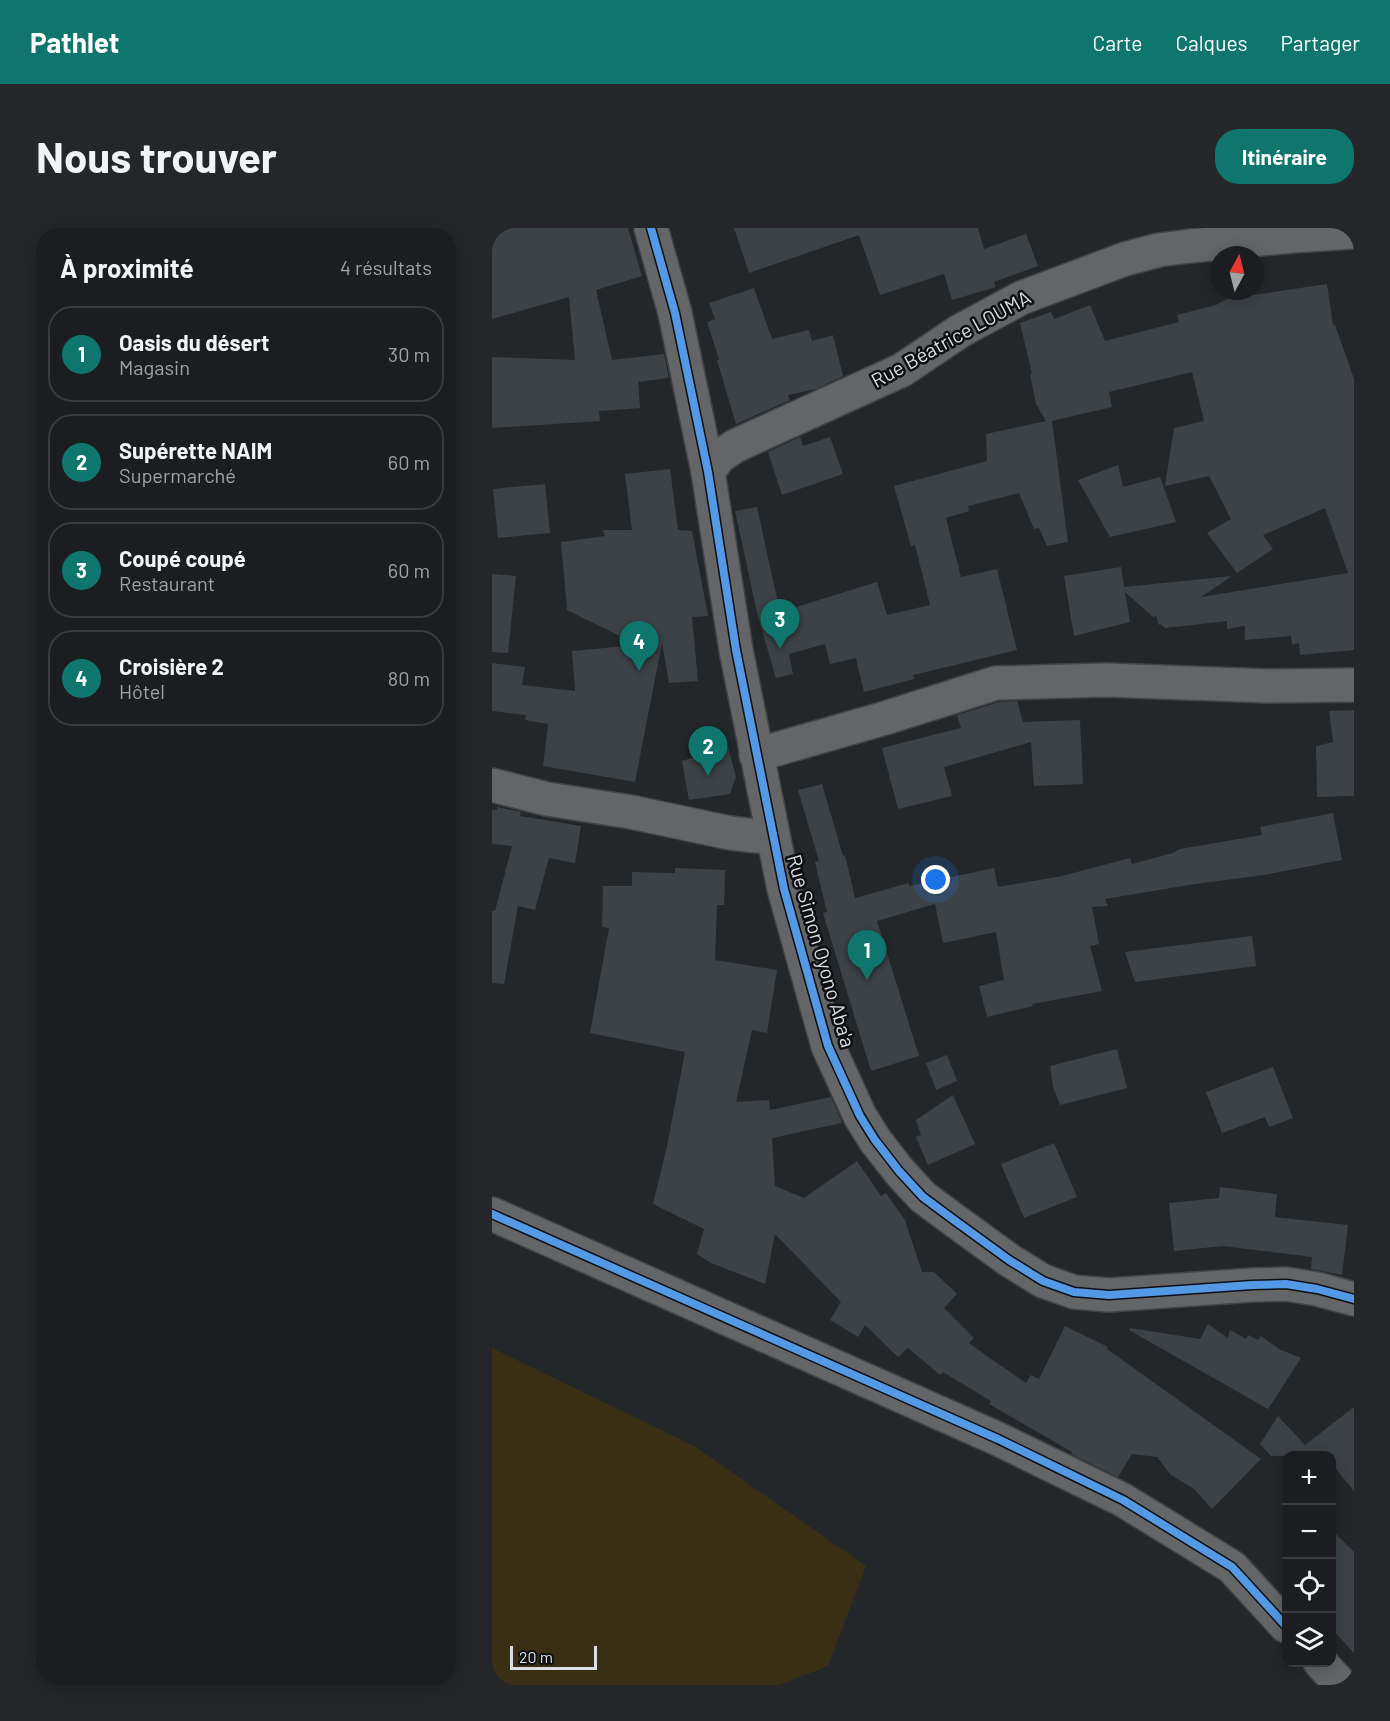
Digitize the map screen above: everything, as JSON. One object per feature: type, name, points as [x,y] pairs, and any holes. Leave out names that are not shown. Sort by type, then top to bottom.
[{"type":"street","name":"Rue Simon Oyono Aba'a","points":[[651,228],[675,313],[708,472],[736,650],[784,889],[828,1046],[860,1116],[874,1140],[923,1197],[1009,1260],[1043,1281],[1074,1292],[1109,1295],[1286,1284],[1354,1299]]},
{"type":"street","name":"Rue Béatrice LOUMA","points":[[708,472],[719,457],[735,446],[902,370],[989,314],[1021,298],[1070,279],[1159,250],[1354,232]]},
{"type":"street","points":[[756,755],[996,683],[1106,680],[1269,686],[1354,685]]},
{"type":"street","points":[[492,785],[547,799],[631,812],[730,833],[772,838]]},
{"type":"street","points":[[492,1214],[998,1439],[1123,1500],[1232,1567],[1282,1621]]},
{"type":"street","points":[[1325,1667],[1341,1685]]},
{"type":"shaded area","points":[[492,1348],[694,1446],[866,1566],[828,1666],[779,1685],[492,1685]]},
{"type":"building","points":[[492,228],[628,228],[642,276],[596,290],[612,360],[664,354],[669,378],[638,382],[640,408],[599,411],[600,421],[492,428],[492,357],[575,360],[569,297],[492,319]]},
{"type":"building","points":[[734,228],[978,228],[984,249],[1026,234],[1038,266],[994,282],[996,287],[952,300],[944,274],[880,295],[859,235],[749,273]]},
{"type":"building","points":[[1327,284],[1333,325],[1335,325],[1354,379],[1354,650],[1300,655],[1299,643],[1292,645],[1291,636],[1245,640],[1245,626],[1227,629],[1227,621],[1165,628],[1159,625],[1156,616],[1153,617],[1125,592],[1130,622],[1074,636],[1064,576],[1121,567],[1124,587],[1232,576],[1201,597],[1348,573],[1325,508],[1263,535],[1273,549],[1237,573],[1207,533],[1231,519],[1209,476],[1165,486],[1174,428],[1204,421],[1192,372],[1109,392],[1112,407],[1052,421],[1068,542],[1047,546],[1039,528],[1034,529],[1019,493],[968,506],[969,511],[946,518],[961,577],[997,569],[1017,650],[913,675],[914,679],[864,692],[856,658],[830,664],[825,644],[789,654],[793,674],[776,678],[758,617],[735,511],[757,507],[780,612],[877,582],[887,615],[930,605],[915,545],[911,546],[894,486],[987,461],[986,434],[1046,421],[1036,404],[1030,374],[1032,374],[1020,323],[1051,312],[1054,319],[1090,305],[1105,341],[1179,322],[1177,315],[1216,305],[1225,300],[1264,300],[1264,293]]},
{"type":"building","points":[[754,288],[772,339],[809,330],[812,341],[833,335],[843,376],[816,389],[788,395],[790,400],[736,424],[707,322],[715,319],[709,303]]},
{"type":"building","points":[[800,437],[803,446],[830,437],[843,474],[782,495],[768,452]]},
{"type":"building","points":[[1118,465],[1123,487],[1160,477],[1176,522],[1110,537],[1078,480]]},
{"type":"building","points":[[670,469],[678,530],[692,531],[708,616],[692,617],[698,681],[669,683],[662,643],[635,782],[543,766],[548,724],[525,720],[526,715],[492,711],[492,663],[525,667],[522,685],[575,691],[572,651],[638,645],[567,610],[561,542],[605,536],[603,530],[632,530],[625,474]]},
{"type":"building","points":[[545,484],[550,533],[498,538],[493,489]]},
{"type":"building","points":[[492,574],[516,576],[508,653],[492,652]]},
{"type":"building","points":[[1017,701],[1023,722],[1080,720],[1083,784],[1034,786],[1031,742],[944,767],[952,796],[898,809],[882,748],[961,728],[957,715],[999,702]]},
{"type":"building","points":[[1354,710],[1354,796],[1317,797],[1316,746],[1333,742],[1329,711]]},
{"type":"building","points":[[728,747],[736,777],[730,794],[689,800],[682,761]]},
{"type":"building","points":[[822,784],[843,856],[845,855],[855,898],[909,883],[909,886],[994,868],[998,887],[1062,876],[1130,858],[1132,864],[1180,849],[1262,835],[1260,827],[1333,813],[1342,860],[1264,875],[1105,899],[1108,906],[1092,907],[1099,944],[1090,946],[1102,991],[1032,1004],[1033,1006],[987,1017],[979,986],[1004,980],[996,932],[943,943],[935,904],[877,921],[919,1056],[871,1071],[823,913],[827,912],[815,862],[819,861],[798,790]]},
{"type":"building","points":[[497,807],[521,812],[520,816],[581,826],[575,863],[549,858],[535,910],[518,906],[504,984],[492,983],[492,911],[495,911],[512,846],[492,844],[492,810],[497,810]]},
{"type":"building","points":[[675,868],[725,870],[724,905],[717,905],[715,960],[777,970],[767,1033],[752,1030],[736,1102],[769,1100],[770,1110],[831,1097],[842,1123],[772,1138],[775,1186],[804,1198],[857,1161],[881,1196],[886,1193],[905,1220],[922,1272],[934,1272],[957,1294],[944,1308],[974,1338],[969,1343],[1026,1383],[1031,1375],[1039,1379],[1065,1326],[1108,1347],[1107,1349],[1261,1459],[1212,1509],[1194,1489],[1171,1475],[1157,1457],[1132,1454],[1118,1477],[1071,1454],[1072,1452],[989,1404],[991,1401],[943,1372],[940,1375],[908,1348],[898,1357],[865,1325],[858,1337],[830,1320],[841,1302],[775,1234],[765,1284],[711,1263],[697,1254],[704,1229],[653,1204],[685,1052],[590,1033],[609,928],[602,927],[603,886],[632,886],[632,872],[675,873]]},
{"type":"building","points":[[1252,936],[1256,966],[1135,982],[1125,952]]},
{"type":"building","points":[[1117,1049],[1127,1088],[1060,1105],[1053,1087],[1050,1066]]},
{"type":"building","points":[[947,1055],[957,1081],[936,1090],[926,1063]]},
{"type":"building","points":[[1273,1067],[1293,1118],[1269,1127],[1265,1117],[1222,1133],[1206,1092]]},
{"type":"building","points":[[953,1095],[975,1144],[928,1165],[916,1137],[921,1135],[916,1120]]},
{"type":"building","points":[[1054,1143],[1077,1197],[1024,1218],[1001,1164]]},
{"type":"building","points":[[1220,1187],[1277,1194],[1275,1217],[1348,1225],[1342,1275],[1311,1269],[1312,1257],[1223,1246],[1174,1251],[1169,1203],[1219,1198]]},
{"type":"building","points":[[1208,1324],[1228,1338],[1230,1330],[1246,1339],[1248,1335],[1258,1340],[1261,1336],[1279,1349],[1301,1358],[1268,1409],[1129,1330],[1130,1328],[1200,1339]]},
{"type":"building","points":[[1354,1407],[1354,1491],[1336,1469],[1336,1451],[1282,1451],[1282,1456],[1271,1456],[1260,1444],[1278,1416],[1305,1445]]},
{"type":"building","points":[[1336,1534],[1354,1552],[1354,1653],[1336,1633]]},
{"type":"cycle path","points":[[651,228],[675,313],[708,472],[736,650],[784,889],[828,1046],[860,1116],[875,1140],[923,1197],[1009,1260],[1043,1281],[1074,1292],[1109,1295],[1286,1284],[1354,1299]]},
{"type":"cycle path","points":[[492,1214],[998,1439],[1123,1500],[1232,1567],[1282,1622]]},
{"type":"place","name":"Coupé coupé","points":[[780,649]]},
{"type":"place","name":"Croisière 2","points":[[639,671]]},
{"type":"place","name":"Supérette NAIM","points":[[708,776]]},
{"type":"place","name":"Oasis du désert","points":[[867,980]]}]
